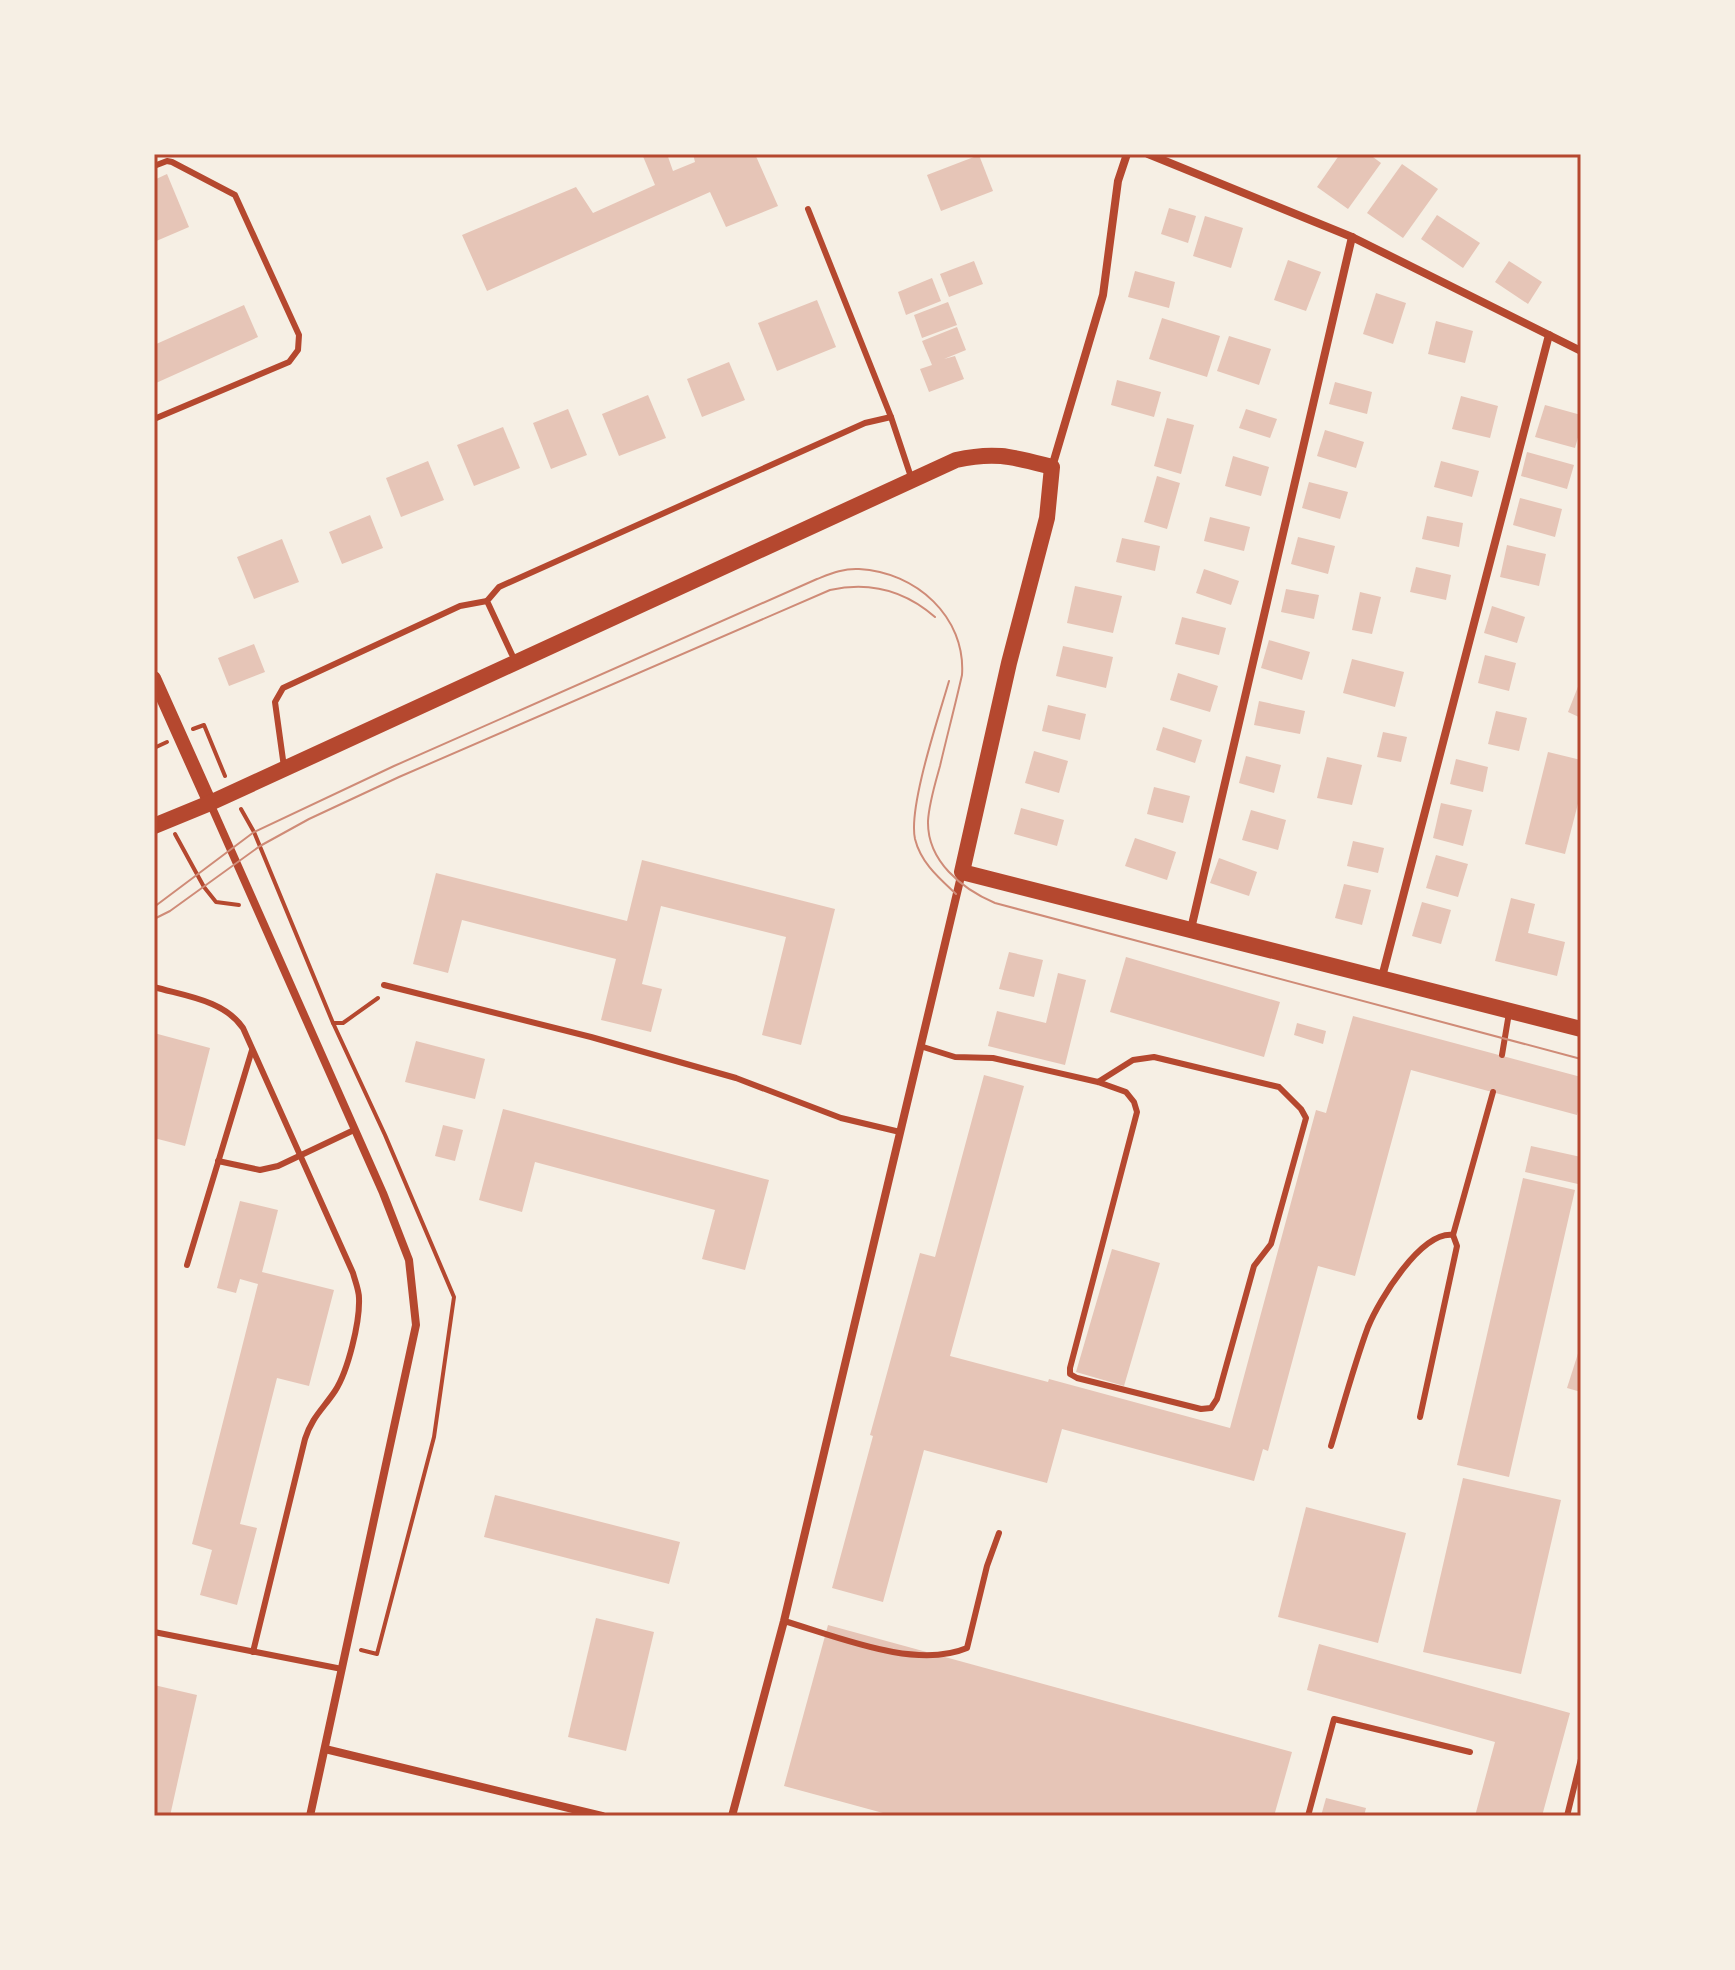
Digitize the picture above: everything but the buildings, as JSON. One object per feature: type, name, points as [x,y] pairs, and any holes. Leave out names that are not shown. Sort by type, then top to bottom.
[{"type":"main road","points":[[161,823],[956,460],[985,453],[1009,455],[1052,467],[1047,518],[1009,663],[962,872],[1581,1029]]},
{"type":"street","points":[[1052,467],[1103,295],[1118,181],[1127,154]]},
{"type":"street","points":[[1148,154],[1352,237],[1581,351]]},
{"type":"street","points":[[1191,929],[1352,237]]},
{"type":"street","points":[[1382,977],[1549,335]]},
{"type":"street","points":[[154,678],[409,1260],[416,1325],[310,1816]]},
{"type":"street","points":[[732,1816],[784,1621],[962,872]]},
{"type":"street","points":[[325,1749],[602,1816]]},
{"type":"lane","points":[[154,166],[172,162],[235,195],[299,335],[298,350],[289,362],[154,419]]},
{"type":"lane","points":[[808,209],[891,417],[912,480]]},
{"type":"lane","points":[[284,769],[275,702],[283,688],[460,606],[487,601],[499,587],[865,423],[891,417]]},
{"type":"lane","points":[[487,601],[515,662]]},
{"type":"lane","points":[[384,985],[591,1037],[736,1078],[841,1118],[900,1132]]},
{"type":"lane","points":[[154,987],[219,1006],[235,1016],[353,1273],[359,1297],[357,1319],[339,1381],[312,1420],[305,1439],[253,1652]]},
{"type":"lane","points":[[1502,1055],[1509,1009]]},
{"type":"lane","points":[[920,1046],[955,1057],[993,1058],[1098,1082],[1126,1092],[1137,1112],[1070,1374],[1201,1409],[1211,1408],[1217,1399],[1254,1266],[1271,1244],[1306,1118],[1279,1087],[1154,1057],[1133,1060],[1098,1082]]},
{"type":"lane","points":[[187,1265],[252,1049]]},
{"type":"lane","points":[[1420,1417],[1457,1246],[1453,1235],[1493,1092]]},
{"type":"lane","points":[[218,1161],[260,1170],[278,1166],[354,1130]]},
{"type":"lane","points":[[1331,1446],[1369,1323],[1407,1262],[1427,1242],[1445,1234],[1453,1235]]},
{"type":"lane","points":[[784,1621],[895,1653],[951,1655],[967,1648],[987,1566],[999,1533]]},
{"type":"lane","points":[[154,1632],[342,1669]]},
{"type":"lane","points":[[1308,1816],[1334,1719],[1470,1752]]},
{"type":"lane","points":[[1567,1816],[1581,1759]]},
{"type":"path","points":[[232,792],[254,832],[333,1023],[343,1023],[379,997],[384,985]]},
{"type":"path","points":[[161,823],[216,902],[237,905],[276,884]]},
{"type":"tram line","points":[[154,907],[254,832],[394,766],[817,579],[843,570],[859,569],[880,572],[918,589],[933,601],[956,634],[962,675],[928,821],[933,849],[940,861],[970,890],[995,903],[1581,1059]]},
{"type":"tram line","points":[[154,919],[170,911],[260,846],[309,819],[830,590],[845,587],[886,590],[911,600],[935,617]]},
{"type":"tram line","points":[[949,681],[926,761],[914,824],[915,839],[922,855],[931,870],[956,894]]}]
